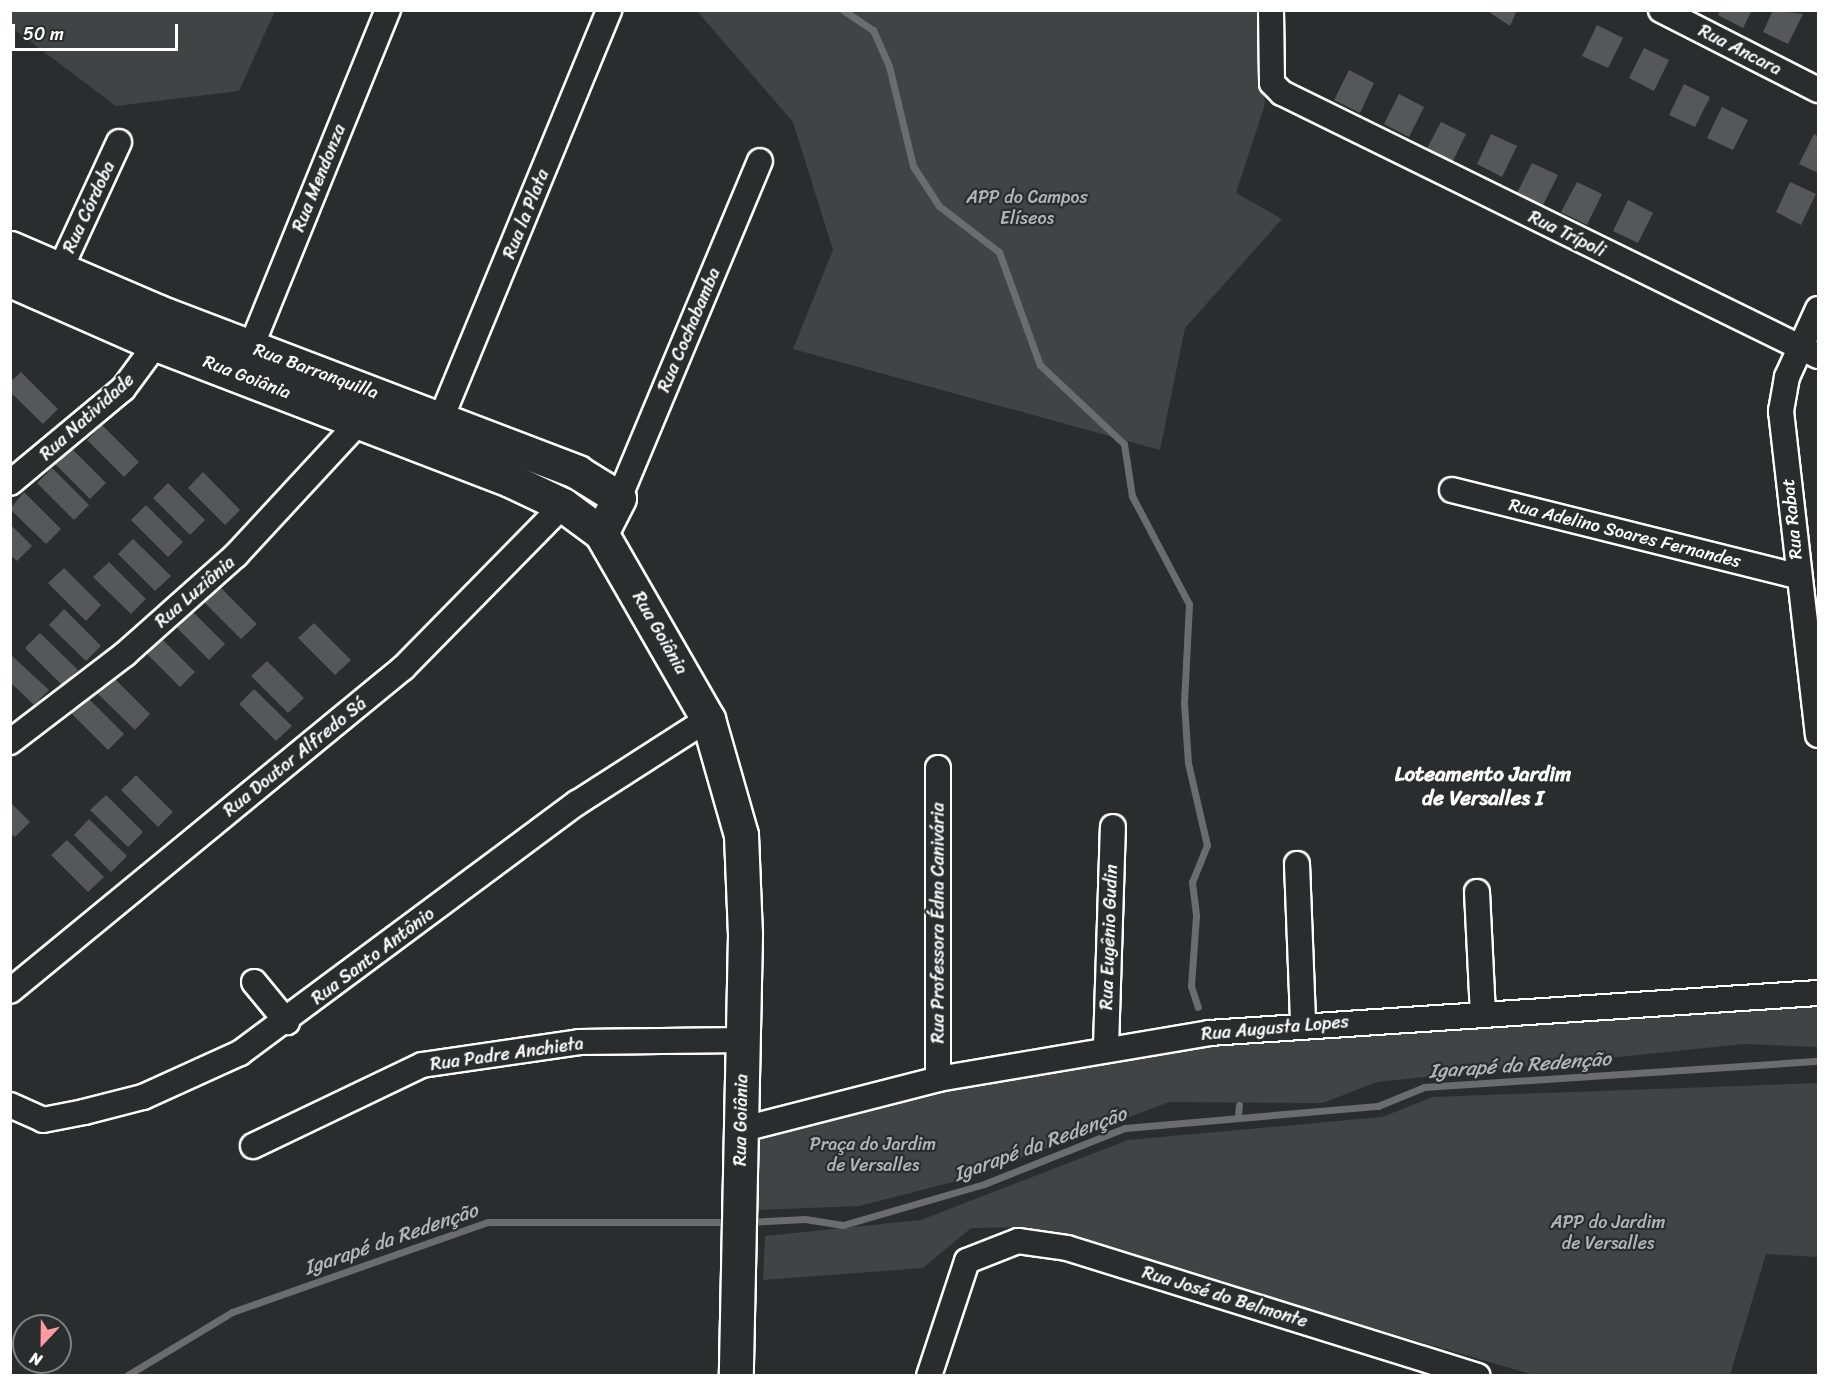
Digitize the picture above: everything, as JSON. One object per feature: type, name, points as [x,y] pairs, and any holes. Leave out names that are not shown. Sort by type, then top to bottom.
[{"type":"street","name":"Rua Mendonza","points":[[251,347],[388,10]]},
{"type":"street","name":"Rua la Plata","points":[[442,416],[609,10]]},
{"type":"street","name":"Rua Trípoli","points":[[1271,10],[1272,83],[1317,110],[1809,352]]},
{"type":"street","name":"Rua Ancara","points":[[1661,10],[1818,90]]},
{"type":"street","name":"Rua Córdoba","points":[[59,272],[118,142]]},
{"type":"street","name":"Rua Cochabamba","points":[[619,498],[760,161]]},
{"type":"street","name":"Rua Barranquilla","points":[[10,248],[59,272],[251,347],[442,416],[577,472],[619,498]]},
{"type":"street","name":"Rua Goiânia","points":[[10,280],[156,344],[360,421],[563,505],[601,533],[708,719],[741,835],[743,1040],[736,1376]]},
{"type":"street","name":"Rua Rabat","points":[[1818,309],[1809,352],[1783,387],[1780,411],[1818,735]]},
{"type":"street","name":"Rua Natividade","points":[[10,483],[123,389],[156,344]]},
{"type":"street","name":"Rua Luziânia","points":[[10,742],[125,654],[236,555],[360,421]]},
{"type":"street","name":"Rua Adelino Soares Fernandes","points":[[1452,490],[1798,576]]},
{"type":"street","points":[[601,533],[619,498]]},
{"type":"street","name":"Rua Doutor Alfredo Sá","points":[[10,991],[403,668],[563,505]]},
{"type":"street","name":"Rua Santo Antônio","points":[[10,1104],[48,1120],[142,1097],[209,1069],[286,1022],[577,803],[708,719]]},
{"type":"street","name":"Rua Professora Édna Canivária","points":[[938,768],[938,1079]]},
{"type":"street","name":"Rua Eugênio Gudin","points":[[1106,1047],[1113,827]]},
{"type":"street","points":[[1297,864],[1303,1023]]},
{"type":"street","points":[[1477,892],[1483,1013]]},
{"type":"street","points":[[254,982],[286,1022]]},
{"type":"street","name":"Rua Augusta Lopes","points":[[740,1130],[938,1079],[1106,1047],[1303,1023],[1818,993]]},
{"type":"street","name":"Rua Padre Anchieta","points":[[253,1146],[388,1078],[431,1063],[579,1042],[743,1040]]},
{"type":"street","name":"Rua José do Belmonte","points":[[929,1376],[960,1271],[971,1256],[1018,1241],[1059,1246],[1453,1372],[1478,1376]]},
{"type":"green space","points":[[10,11],[275,11],[239,91],[116,106],[11,27]]},
{"type":"green space","name":"APP do Campos Elíseos","points":[[697,11],[1258,11],[1265,104],[1236,193],[1282,219],[1185,328],[1160,450],[793,349],[833,250],[793,122]]},
{"type":"green space","name":"Praça do Jardim de Versalles","points":[[1818,1005],[1818,1047],[1744,1044],[1377,1082],[1323,1103],[1169,1102],[961,1180],[859,1206],[755,1210],[757,1138],[950,1089],[1198,1041]]},
{"type":"green space","name":"APP do Jardim de Versalles","points":[[1818,1083],[1818,1257],[1766,1254],[1730,1375],[1534,1375],[1027,1227],[971,1228],[923,1268],[763,1280],[765,1236],[921,1220],[1128,1140],[1382,1117],[1433,1097]]},
{"type":"building","points":[[1486,10],[1517,10],[1510,26]]},
{"type":"building","points":[[1720,10],[1752,10],[1743,28],[1718,15]]},
{"type":"building","points":[[1773,10],[1803,14],[1788,44],[1763,32]]},
{"type":"building","points":[[1597,25],[1623,38],[1608,68],[1582,56]]},
{"type":"building","points":[[1644,48],[1669,60],[1654,91],[1629,78]]},
{"type":"building","points":[[1349,70],[1374,83],[1360,113],[1334,100]]},
{"type":"building","points":[[1684,84],[1710,97],[1695,127],[1669,115]]},
{"type":"building","points":[[1399,94],[1424,107],[1409,137],[1384,124]]},
{"type":"building","points":[[1722,107],[1748,120],[1733,150],[1707,138]]},
{"type":"building","points":[[1441,122],[1466,134],[1451,165],[1425,152]]},
{"type":"building","points":[[1491,134],[1517,146],[1502,177],[1477,164]]},
{"type":"building","points":[[1814,134],[1818,136],[1818,173],[1799,164]]},
{"type":"building","points":[[1532,163],[1558,175],[1543,205],[1517,193]]},
{"type":"building","points":[[1577,182],[1602,194],[1587,225],[1561,212]]},
{"type":"building","points":[[1790,182],[1816,194],[1801,225],[1776,212]]},
{"type":"building","points":[[1628,200],[1653,213],[1638,243],[1613,231]]},
{"type":"building","points":[[21,372],[58,409],[43,424],[10,392],[10,382]]},
{"type":"building","points":[[102,425],[139,462],[124,477],[87,440]]},
{"type":"building","points":[[69,446],[106,483],[90,499],[53,462]]},
{"type":"building","points":[[52,468],[89,505],[74,520],[37,483]]},
{"type":"building","points":[[203,472],[240,510],[225,525],[188,488]]},
{"type":"building","points":[[168,483],[205,520],[190,535],[153,498]]},
{"type":"building","points":[[24,492],[61,529],[46,544],[10,509]]},
{"type":"building","points":[[146,505],[183,542],[168,557],[131,520]]},
{"type":"building","points":[[10,524],[32,546],[17,561],[10,555]]},
{"type":"building","points":[[133,539],[171,576],[155,591],[118,554]]},
{"type":"building","points":[[109,562],[146,599],[131,614],[93,577]]},
{"type":"building","points":[[64,568],[101,605],[86,621],[48,583]]},
{"type":"building","points":[[220,587],[257,624],[241,639],[204,602]]},
{"type":"building","points":[[188,607],[225,644],[209,660],[172,623]]},
{"type":"building","points":[[64,609],[101,646],[86,661],[49,625]]},
{"type":"building","points":[[314,623],[351,660],[335,675],[298,638]]},
{"type":"building","points":[[40,633],[78,670],[62,685],[25,648]]},
{"type":"building","points":[[158,635],[195,672],[180,687],[143,650]]},
{"type":"building","points":[[10,654],[49,690],[34,705],[10,682]]},
{"type":"building","points":[[267,661],[304,698],[288,713],[251,676]]},
{"type":"building","points":[[113,677],[150,714],[135,730],[97,693]]},
{"type":"building","points":[[254,689],[292,726],[276,741],[239,704]]},
{"type":"building","points":[[87,697],[124,734],[108,750],[71,713]]},
{"type":"building","points":[[136,775],[173,812],[158,827],[121,790]]},
{"type":"building","points":[[106,795],[143,832],[128,847],[90,810]]},
{"type":"building","points":[[10,802],[30,822],[15,837],[10,833]]},
{"type":"building","points":[[89,819],[127,856],[111,872],[74,835]]},
{"type":"building","points":[[67,840],[104,877],[88,892],[51,855]]},
{"type":"waterway","points":[[843,10],[873,30],[889,66],[913,166],[939,206],[999,252],[1040,365],[1124,444],[1132,496],[1189,604],[1184,703],[1188,763],[1207,845],[1192,882],[1196,916],[1191,986],[1198,1007]]},
{"type":"waterway","name":"Igarapé da Redenção","points":[[749,1222],[805,1219],[843,1225],[984,1184],[1125,1128],[1378,1106],[1424,1087],[1818,1061]]},
{"type":"waterway","points":[[1238,1116],[1239,1105]]},
{"type":"waterway","name":"Igarapé da Redenção","points":[[126,1376],[232,1312],[488,1222],[732,1222]]},
{"type":"district","name":"Loteamento Jardim de Versalles I","points":[[1483,786]]}]
